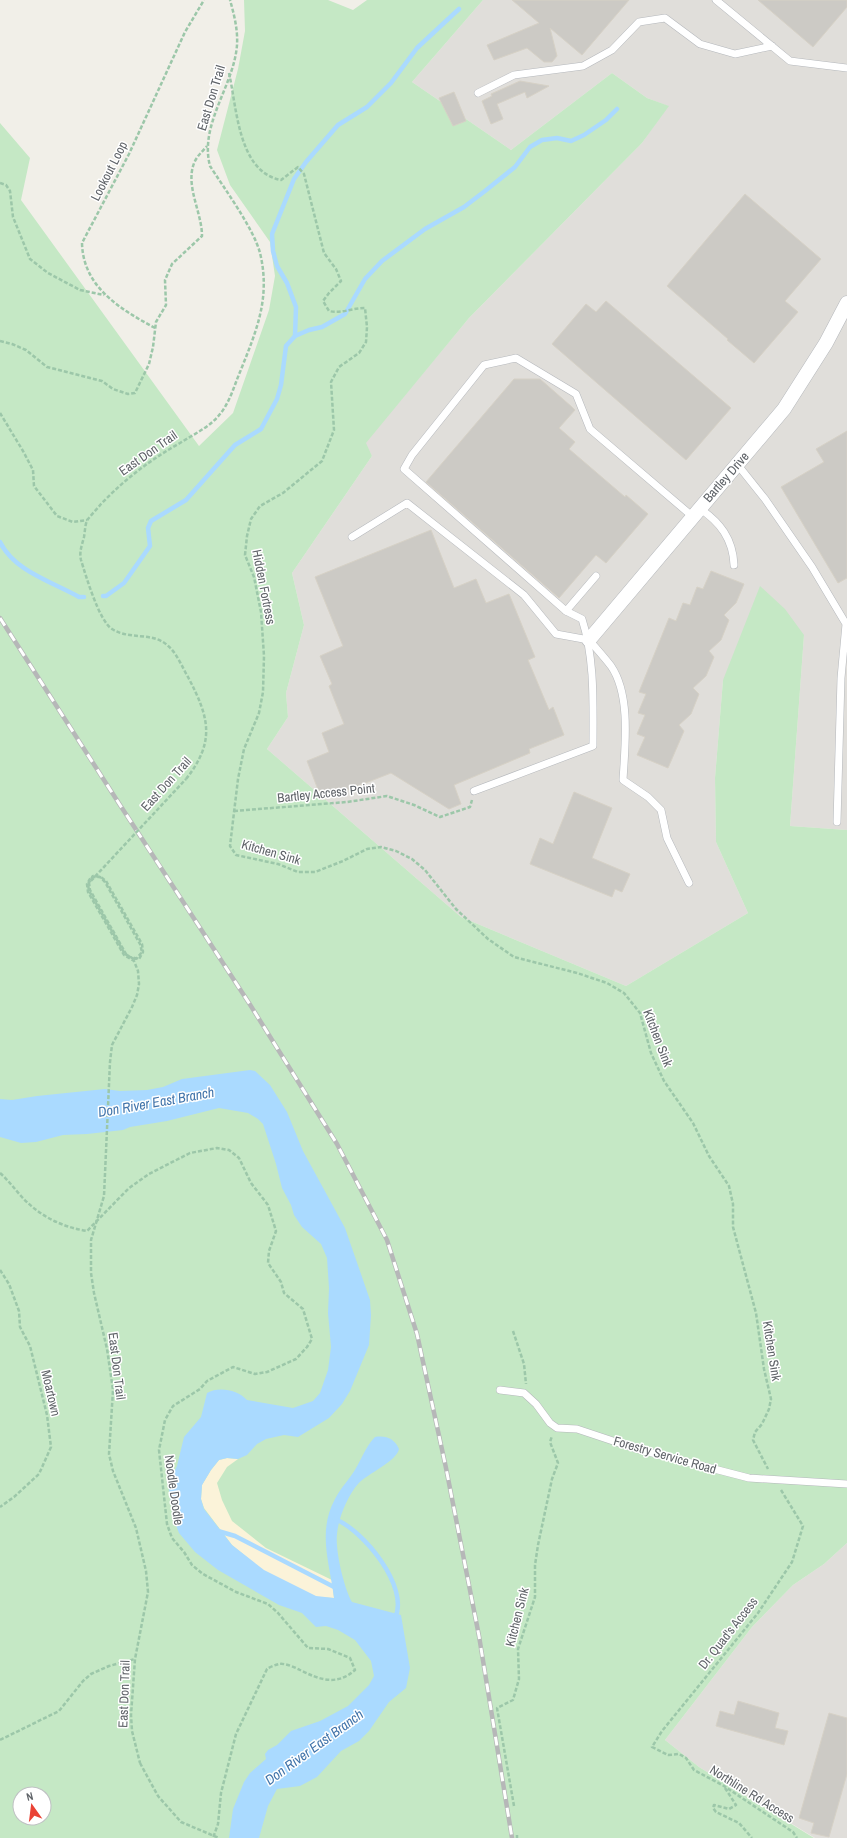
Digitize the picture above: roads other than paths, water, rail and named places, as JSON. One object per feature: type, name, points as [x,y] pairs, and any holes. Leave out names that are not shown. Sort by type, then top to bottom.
[{"type":"street","name":"Bartley Drive","points":[[589,640],[784,409],[826,343],[847,303]]},
{"type":"lane","points":[[716,0],[790,61],[847,68]]},
{"type":"lane","points":[[478,93],[514,75],[583,66],[612,50],[639,22],[664,18],[700,44],[735,54],[772,46]]},
{"type":"lane","points":[[474,791],[593,746],[593,694],[589,640],[582,619],[566,611],[404,469],[412,455],[484,365],[516,358],[576,394],[590,430],[696,512],[710,515],[723,529],[733,550],[734,565]]},
{"type":"lane","points":[[737,464],[765,499],[807,561],[846,624],[841,684],[837,822]]},
{"type":"lane","points":[[352,537],[407,503],[524,595],[556,634],[589,640],[611,666],[622,693],[624,728],[623,780],[648,798],[661,810],[667,838],[689,883]]},
{"type":"lane","points":[[566,611],[596,576]]},
{"type":"lane","name":"Forestry Service Road","points":[[500,1390],[520,1392],[528,1396],[550,1423],[561,1429],[577,1429],[637,1449],[749,1478],[847,1484]]},
{"type":"water","name":"Don River East Branch","points":[[250,1070],[255,1071],[270,1085],[287,1112],[303,1151],[345,1228],[370,1300],[371,1315],[369,1345],[350,1391],[342,1404],[329,1418],[298,1437],[284,1435],[266,1439],[257,1444],[247,1455],[238,1459],[227,1458],[219,1460],[202,1485],[201,1499],[204,1509],[232,1545],[264,1570],[316,1596],[334,1598],[326,1548],[327,1524],[330,1511],[337,1495],[354,1472],[367,1448],[375,1437],[386,1437],[393,1440],[399,1449],[397,1454],[388,1463],[362,1480],[354,1489],[347,1501],[341,1514],[338,1528],[337,1549],[343,1579],[352,1602],[401,1615],[410,1668],[406,1688],[389,1702],[369,1731],[359,1741],[341,1751],[317,1777],[300,1786],[277,1789],[268,1806],[259,1838],[229,1838],[233,1809],[244,1782],[250,1773],[266,1759],[265,1754],[268,1750],[277,1745],[291,1731],[320,1721],[348,1706],[369,1685],[374,1676],[371,1661],[355,1640],[338,1630],[326,1626],[316,1627],[302,1613],[279,1605],[218,1570],[195,1552],[179,1533],[174,1520],[168,1484],[177,1466],[184,1437],[201,1417],[207,1393],[217,1390],[228,1390],[239,1394],[247,1400],[293,1408],[313,1401],[320,1393],[328,1370],[331,1347],[328,1313],[329,1288],[327,1258],[321,1244],[302,1227],[294,1215],[291,1205],[282,1188],[263,1124],[248,1113],[219,1108],[167,1121],[130,1127],[123,1130],[63,1135],[36,1142],[21,1143],[0,1137],[0,1099],[12,1100],[105,1089],[120,1091],[147,1090],[163,1087],[182,1079]]},
{"type":"waterway","points":[[295,336],[296,307],[287,283],[277,266],[273,251],[272,234],[294,179],[306,162],[338,125],[367,107],[391,83],[417,48],[459,9]]},
{"type":"waterway","points":[[103,596],[106,596],[124,583],[150,546],[148,528],[151,521],[186,500],[235,445],[261,429],[277,399],[281,385],[286,346],[295,336],[309,330],[322,327],[345,314],[365,279],[382,261],[425,229],[464,207],[485,191],[515,167],[530,147],[542,140],[557,138],[571,141],[584,135],[606,120],[617,109]]},
{"type":"waterway","points":[[0,542],[15,561],[25,569],[79,597],[84,597]]},
{"type":"waterway","points":[[335,1519],[346,1525],[358,1535],[381,1561],[390,1576],[396,1591],[398,1605],[395,1618]]},
{"type":"waterway","points":[[218,1531],[235,1536],[336,1588]]},
{"type":"railway","points":[[0,618],[249,1003],[337,1144],[387,1240],[417,1334],[446,1468],[479,1636],[512,1838]]}]
